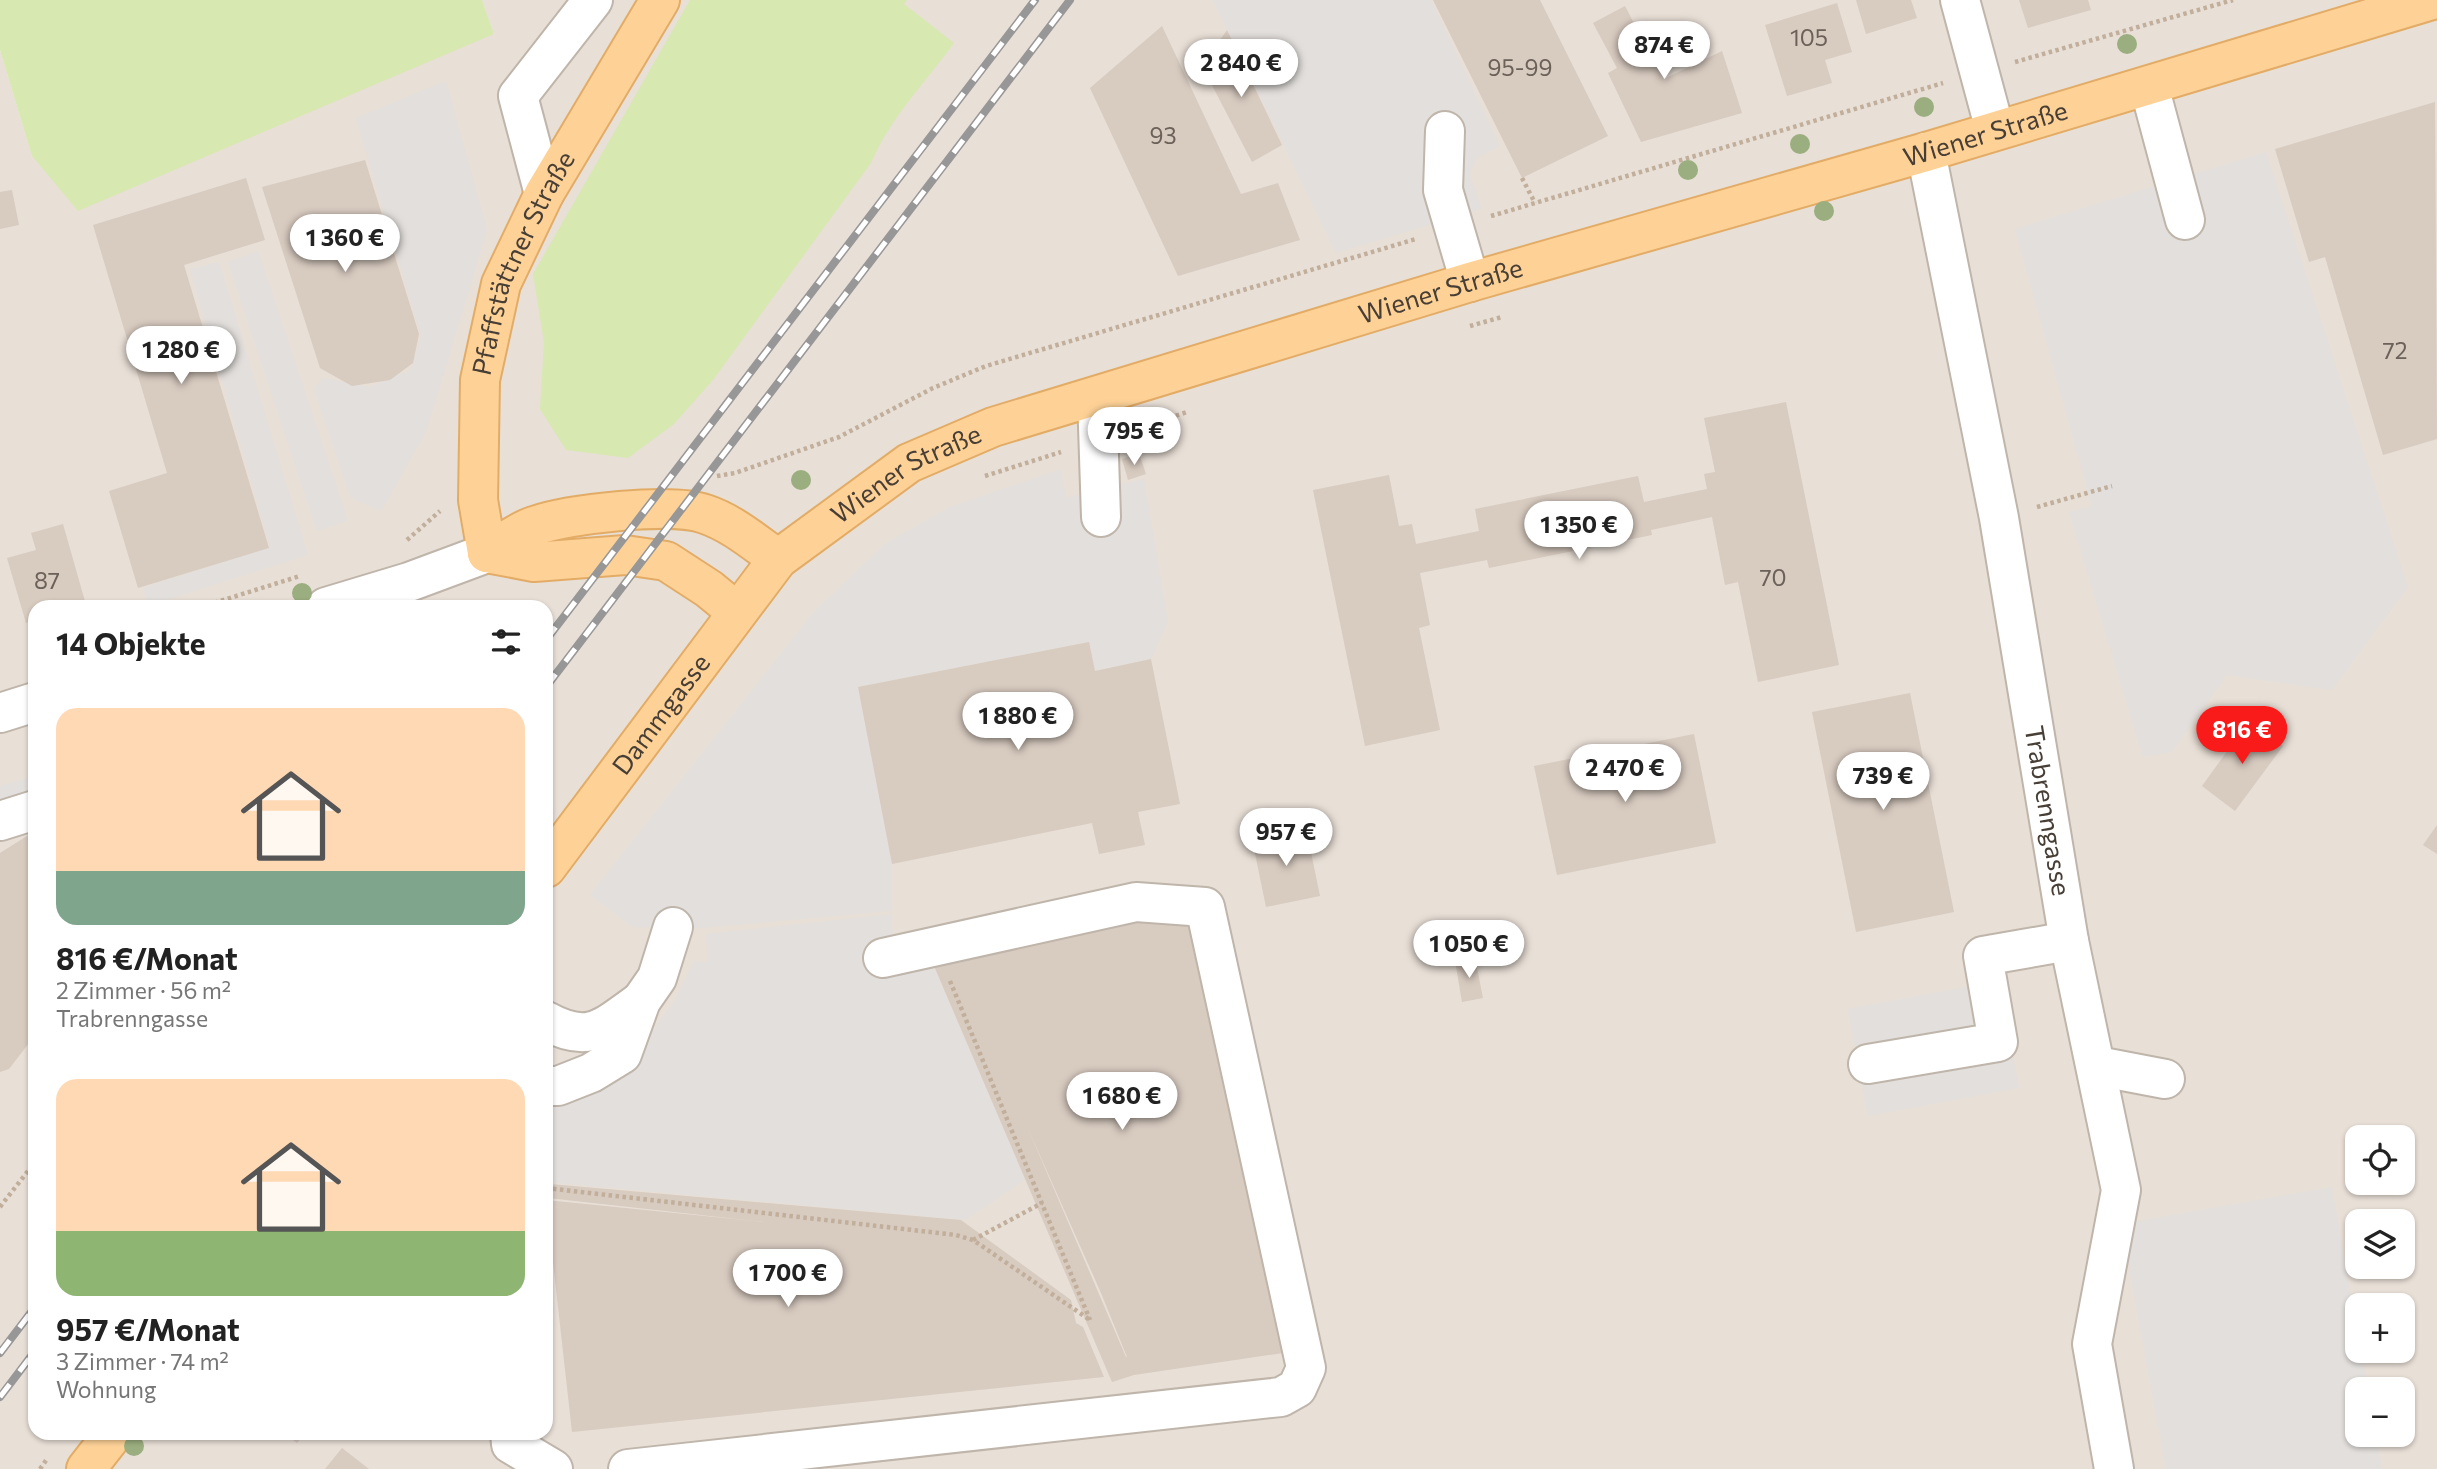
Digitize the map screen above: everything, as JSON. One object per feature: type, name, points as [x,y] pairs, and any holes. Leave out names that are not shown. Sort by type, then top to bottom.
[{"type":"main road","name":"Pfaffstättner Straße","points":[[487,553],[478,500],[480,380],[501,284],[544,194],[660,0]]},
{"type":"main road","name":"Wiener Straße","points":[[778,559],[909,463],[993,427],[1470,282],[1926,152],[2432,0]]},
{"type":"main road","points":[[487,553],[533,526],[574,518],[661,509],[703,513],[729,524],[778,559]]},
{"type":"main road","points":[[487,553],[534,562],[625,555],[666,561],[737,611]]},
{"type":"main road","name":"Dammgasse","points":[[553,858],[778,559]]},
{"type":"main road","points":[[86,1469],[109,1440]]},
{"type":"street","points":[[544,194],[518,96],[593,0]]},
{"type":"street","points":[[1960,0],[1995,130]]},
{"type":"street","points":[[2149,86],[2185,220]]},
{"type":"street","points":[[1445,131],[1443,190],[1470,282]]},
{"type":"street","name":"Trabrenngasse","points":[[1926,152],[1999,518],[2069,942],[2122,1190],[2092,1344],[2114,1469]]},
{"type":"street","points":[[1097,396],[1101,517]]},
{"type":"street","points":[[349,600],[409,582],[487,553]]},
{"type":"street","points":[[0,713],[28,704]]},
{"type":"street","points":[[0,821],[28,812]]},
{"type":"street","points":[[628,1469],[1280,1397],[1297,1388],[1306,1368],[1205,907],[1184,903],[1136,902],[883,958]]},
{"type":"street","points":[[553,1086],[591,1073],[622,1054],[641,1001],[657,978],[673,927]]},
{"type":"street","points":[[1868,1064],[1998,1042],[1983,956],[2069,942]]},
{"type":"street","points":[[553,1025],[568,1033],[592,1032],[641,1001]]},
{"type":"street","points":[[2097,1066],[2165,1079]]},
{"type":"street","points":[[511,1440],[511,1444],[554,1469]]},
{"type":"path","points":[[710,477],[735,473],[839,437],[933,388],[986,366],[1979,72],[2233,0]]},
{"type":"path","points":[[1522,178],[1535,203]]},
{"type":"path","points":[[1466,327],[1515,313]]},
{"type":"path","points":[[973,480],[1198,409]]},
{"type":"path","points":[[1999,518],[2112,486]]},
{"type":"path","points":[[400,546],[438,512]]},
{"type":"path","points":[[553,1189],[956,1235],[973,1240],[1090,1321],[936,946]]},
{"type":"path","points":[[0,1207],[28,1171]]},
{"type":"path","points":[[973,1240],[1042,1203]]},
{"type":"shaded area","points":[[482,0],[2437,0],[2437,1469],[0,1469],[0,50],[32,156],[494,34]]},
{"type":"shaded area","points":[[1213,0],[1431,0],[1500,146],[1477,158],[1470,175],[1482,209],[1336,253]]},
{"type":"shaded area","points":[[446,81],[487,230],[426,432],[381,511],[351,498],[314,389],[323,378],[369,387],[411,370],[421,336],[356,118]]},
{"type":"shaded area","points":[[2266,152],[2408,587],[2332,690],[2227,675],[2172,752],[2143,757],[2069,512],[2092,506],[2015,229]]},
{"type":"shaded area","points":[[258,251],[348,521],[317,531],[228,262]]},
{"type":"shaded area","points":[[219,262],[308,555],[167,600],[146,600],[143,588],[270,547],[190,269]]},
{"type":"shaded area","points":[[1061,469],[1066,498],[1144,479],[1168,622],[1151,659],[1095,671],[1089,642],[858,687],[892,864],[892,911],[701,928],[633,927],[590,895],[814,612],[885,544],[950,507]]},
{"type":"shaded area","points":[[28,778],[28,818],[0,832],[0,786]]},
{"type":"shaded area","points":[[891,914],[895,966],[928,952],[1026,1179],[966,1220],[553,1183],[553,1103],[615,1081],[674,1002],[694,961],[708,962],[706,934]]},
{"type":"shaded area","points":[[1999,981],[2019,1088],[1868,1116],[1848,1009]]},
{"type":"shaded area","points":[[2332,1187],[2345,1261],[2345,1279],[2348,1279],[2351,1293],[2345,1293],[2345,1363],[2363,1363],[2366,1377],[2345,1377],[2345,1447],[2378,1447],[2382,1469],[2166,1469],[2121,1224]]},
{"type":"green space","points":[[0,0],[482,0],[494,34],[78,211],[32,156],[0,50]]},
{"type":"green space","points":[[690,0],[907,0],[904,4],[954,43],[898,115],[871,163],[713,380],[674,424],[628,458],[566,450],[540,409],[544,342],[533,274]]},
{"type":"building","points":[[1433,0],[1540,0],[1608,136],[1522,178]]},
{"type":"building","points":[[1856,0],[1911,0],[1917,18],[1866,34]]},
{"type":"building","points":[[2019,0],[2088,0],[2091,10],[2028,28]]},
{"type":"building","points":[[1837,3],[1852,52],[1825,60],[1832,83],[1787,96],[1765,25]]},
{"type":"building","points":[[1625,6],[1641,37],[1667,23],[1680,48],[1654,61],[1664,79],[1722,51],[1742,113],[1641,142],[1608,73],[1617,68],[1593,23]]},
{"type":"building","points":[[1162,26],[1241,194],[1278,183],[1300,240],[1178,276],[1090,88]]},
{"type":"building","points":[[1227,30],[1282,145],[1252,162],[1202,66]]},
{"type":"building","points":[[2435,102],[2437,439],[2383,455],[2325,257],[2309,262],[2275,149]]},
{"type":"building","points":[[365,160],[419,334],[413,363],[390,380],[352,386],[320,368],[262,187]]},
{"type":"building","points":[[246,178],[265,240],[184,265],[269,548],[138,588],[109,491],[167,473],[93,225]]},
{"type":"building","points":[[12,190],[19,225],[0,229],[0,192]]},
{"type":"building","points":[[1786,402],[1839,665],[1758,682],[1738,582],[1725,585],[1712,517],[1651,530],[1652,535],[1489,568],[1487,560],[1420,573],[1430,625],[1419,628],[1440,730],[1365,746],[1313,490],[1389,475],[1399,526],[1412,524],[1416,544],[1479,531],[1475,509],[1638,476],[1644,502],[1707,489],[1704,474],[1715,472],[1704,418]]},
{"type":"building","points":[[1139,453],[1146,474],[1128,480],[1122,459]]},
{"type":"building","points":[[63,524],[85,600],[28,600],[26,623],[7,558],[36,550],[31,533]]},
{"type":"building","points":[[1089,642],[1095,671],[1151,659],[1180,804],[1138,812],[1145,845],[1099,854],[1092,823],[892,864],[858,687]]},
{"type":"building","points":[[1910,693],[1954,912],[1856,932],[1812,712]]},
{"type":"building","points":[[2249,721],[2283,746],[2235,811],[2202,786]]},
{"type":"building","points":[[1694,734],[1716,843],[1557,875],[1534,766]]},
{"type":"building","points":[[2437,825],[2437,854],[2423,845]]},
{"type":"building","points":[[1306,828],[1320,896],[1266,907],[1252,839]]},
{"type":"building","points":[[28,835],[28,1044],[9,1069],[0,1072],[0,853]]},
{"type":"building","points":[[1107,913],[1188,918],[1283,1353],[1134,1375],[1112,1382],[928,952]],"holes":[[[1026,1124],[1101,1293],[1127,1357]]]},
{"type":"building","points":[[1475,958],[1483,998],[1462,1002],[1455,961]]},
{"type":"building","points":[[553,1184],[961,1220],[1071,1300],[1076,1323],[1083,1327],[1104,1377],[572,1432],[553,1262],[553,1201],[783,1224],[553,1199]]},
{"type":"building","points":[[342,1448],[369,1469],[325,1469]]},
{"type":"railway","points":[[553,631],[1035,0]]},
{"type":"railway","points":[[553,678],[1070,0]]},
{"type":"railway","points":[[0,1353],[28,1316]]},
{"type":"railway","points":[[0,1397],[28,1360]]}]
